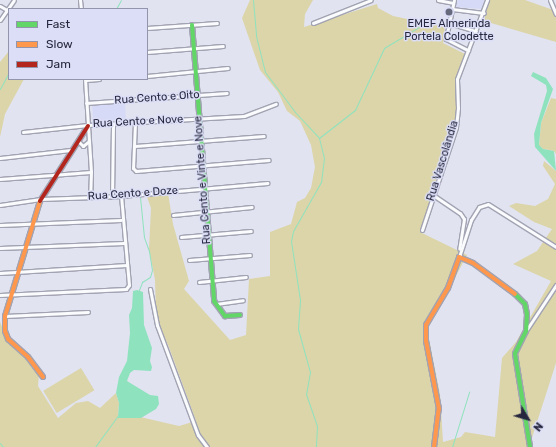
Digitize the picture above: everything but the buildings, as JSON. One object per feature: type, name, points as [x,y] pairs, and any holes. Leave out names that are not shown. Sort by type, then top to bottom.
[{"type":"street","points":[[313,23],[371,0]]},
{"type":"street","points":[[438,0],[454,1],[446,39],[468,50]]},
{"type":"street","name":"Rua Vascolândia","points":[[422,230],[456,127],[458,108],[457,82],[468,50],[484,13],[487,0]]},
{"type":"street","points":[[550,0],[556,14]]},
{"type":"street","points":[[0,6],[7,10],[0,20]]},
{"type":"street","points":[[452,9],[484,13]]},
{"type":"street","points":[[3,16],[8,15]]},
{"type":"street","points":[[148,28],[217,23]]},
{"type":"street","points":[[450,23],[476,31]]},
{"type":"street","name":"Rua Cento e Vinte e Nove","points":[[192,25],[194,72],[202,141],[205,211],[209,257],[216,304]]},
{"type":"street","points":[[148,52],[223,46]]},
{"type":"street","points":[[148,76],[228,68]]},
{"type":"street","points":[[85,80],[91,172],[90,197]]},
{"type":"street","name":"Rua Cento e Oito","points":[[86,103],[227,93]]},
{"type":"street","name":"Rua Cento e Nove","points":[[23,132],[113,124],[244,116],[276,104]]},
{"type":"street","points":[[134,123],[134,171],[203,164],[269,160]]},
{"type":"street","points":[[112,197],[113,124]]},
{"type":"street","points":[[43,377],[28,357],[8,338],[5,331],[5,316],[40,199],[88,126]]},
{"type":"street","points":[[135,146],[264,136]]},
{"type":"street","points":[[78,141],[83,146],[89,142]]},
{"type":"street","points":[[0,158],[72,150]]},
{"type":"street","points":[[0,179],[57,173],[91,172]]},
{"type":"street","name":"Rua Cento e Doze","points":[[0,205],[40,199],[112,197],[267,183]]},
{"type":"street","points":[[433,195],[460,213],[464,219],[459,251],[460,257],[448,288],[426,325],[428,350],[439,409],[434,447]]},
{"type":"street","points":[[0,295],[12,293],[126,289],[129,285],[121,220],[121,196]]},
{"type":"street","points":[[459,251],[471,220],[479,206],[488,204],[556,247]]},
{"type":"street","points":[[173,215],[252,207]]},
{"type":"street","points":[[0,225],[33,222],[121,220]]},
{"type":"street","points":[[181,237],[207,233],[250,231]]},
{"type":"street","points":[[0,248],[27,245],[124,243]]},
{"type":"street","points":[[189,260],[209,257],[250,255]]},
{"type":"street","points":[[460,257],[478,266],[517,295],[525,304],[528,314],[526,331]]},
{"type":"street","points":[[0,273],[20,270],[127,265]]},
{"type":"street","points":[[199,282],[246,278]]},
{"type":"street","points":[[530,447],[515,354],[516,348],[526,331],[556,285]]},
{"type":"street","points":[[150,289],[156,321],[196,431],[206,446]]},
{"type":"street","points":[[216,304],[243,300]]},
{"type":"street","points":[[216,304],[226,316],[240,315]]},
{"type":"street","points":[[5,316],[88,312]]},
{"type":"shaded area","points":[[250,0],[313,0],[305,14],[304,27],[377,4],[378,8],[393,16],[445,27],[443,43],[465,54],[455,84],[458,106],[456,123],[420,232],[467,255],[440,306],[426,324],[440,394],[443,442],[461,437],[465,432],[495,437],[502,358],[516,342],[551,281],[513,264],[537,251],[552,229],[534,222],[509,206],[516,203],[535,206],[548,199],[555,184],[543,166],[544,161],[556,171],[556,363],[529,447],[0,447],[0,322],[9,344],[24,354],[39,374],[38,386],[58,418],[76,403],[88,401],[100,408],[116,393],[119,403],[118,418],[136,416],[179,426],[196,421],[170,350],[165,338],[162,338],[156,310],[155,280],[149,249],[151,208],[146,194],[168,193],[173,224],[189,281],[184,289],[230,340],[246,335],[249,279],[270,276],[270,232],[291,224],[297,202],[305,198],[311,188],[315,167],[311,145],[300,121],[287,111],[278,92],[260,70],[242,18]]},
{"type":"shaded area","points":[[457,0],[484,0],[483,9],[455,7]]},
{"type":"shaded area","points":[[489,0],[525,0],[556,11],[556,42],[484,21]]},
{"type":"shaded area","points":[[8,52],[8,80],[23,80],[5,114],[0,137],[0,62]]},
{"type":"shaded area","points":[[533,72],[546,78],[553,89],[541,123],[539,145],[543,149],[554,151],[556,171],[535,147],[534,134],[547,91],[546,85],[531,76]]},
{"type":"shaded area","points":[[551,98],[556,99],[556,154],[554,151],[543,149],[539,146],[541,123]]},
{"type":"shaded area","points":[[125,102],[126,120],[93,122],[92,104]]},
{"type":"shaded area","points":[[137,290],[143,292],[144,325],[152,348],[150,361],[152,367],[151,371],[134,370],[130,373],[127,381],[150,395],[158,396],[159,404],[156,409],[141,418],[118,418],[119,403],[116,393],[119,377],[127,361],[130,333],[129,315],[132,308],[133,291]]},
{"type":"shaded area","points":[[81,368],[94,390],[57,413],[43,391]]},
{"type":"waterway","points":[[117,8],[121,0]]},
{"type":"waterway","points":[[253,0],[256,36],[265,72],[295,112],[319,138],[324,158],[321,182],[293,231],[291,241],[300,300],[298,329],[310,372],[306,394],[317,426],[316,447]]},
{"type":"waterway","points":[[319,138],[355,110],[384,48],[419,27]]},
{"type":"waterway","points":[[0,89],[8,74]]},
{"type":"waterway","points":[[139,290],[142,282],[150,277],[152,270],[149,251],[144,237],[140,197]]},
{"type":"waterway","points":[[452,447],[469,392]]},
{"type":"waterway","points":[[95,447],[118,415]]},
{"type":"waterway","points":[[0,443],[3,447]]},
{"type":"traffic: fast","points":[[192,25],[214,301],[225,316],[240,315]]},
{"type":"traffic: fast","points":[[515,294],[525,304],[527,314],[526,331],[515,354],[530,447]]},
{"type":"traffic: slow","points":[[40,201],[5,316],[5,331],[8,339],[28,357],[43,377]]},
{"type":"traffic: slow","points":[[434,447],[439,409],[426,341],[426,325],[448,288],[459,257],[473,263],[515,294]]},
{"type":"traffic: jam","points":[[40,201],[88,126]]},
{"type":"place","name":"EMEF Almerinda Portela Colodette","points":[[449,12]]}]
